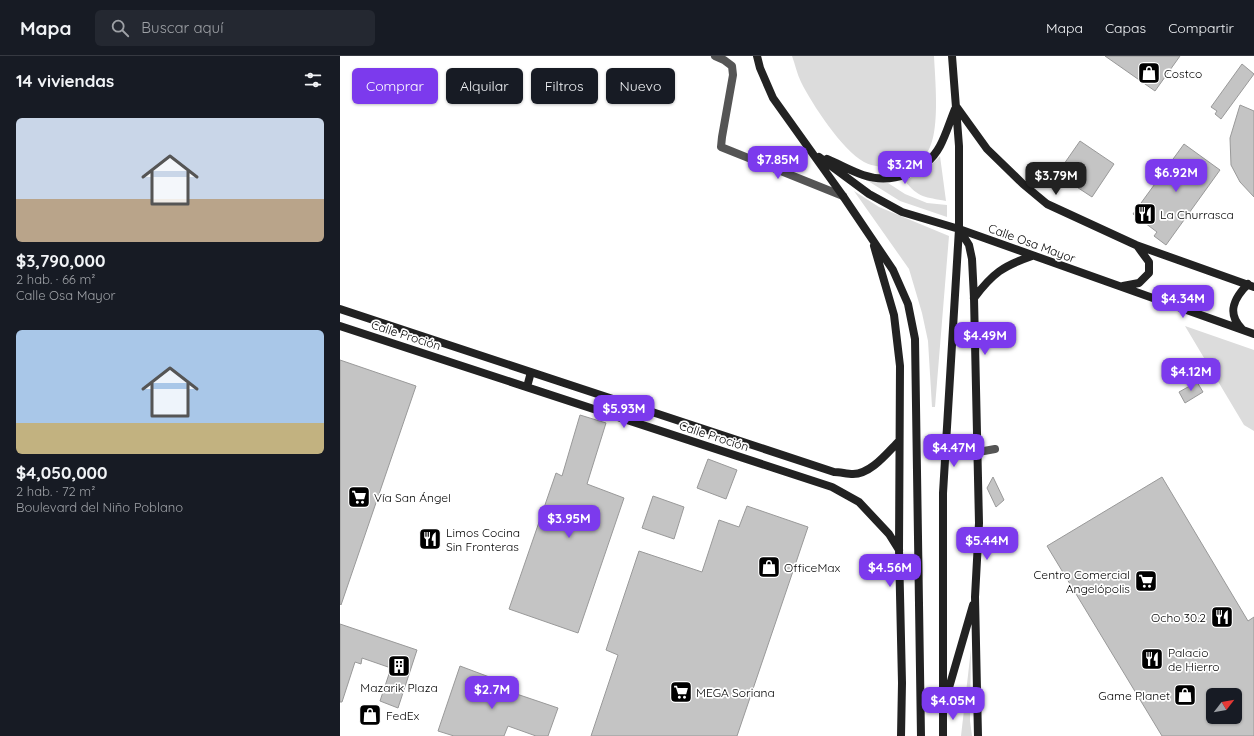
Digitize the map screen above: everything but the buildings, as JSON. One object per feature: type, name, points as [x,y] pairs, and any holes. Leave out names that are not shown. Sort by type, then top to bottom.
[{"type":"main road","points":[[757,56],[760,68],[773,98],[813,153],[893,270],[908,304],[915,339],[921,736]]},
{"type":"main road","points":[[943,736],[943,493],[960,229],[959,146],[952,56]]},
{"type":"main road","points":[[813,153],[864,175],[880,178],[902,176],[919,168],[938,150],[956,106]]},
{"type":"main road","points":[[956,106],[987,149],[1023,184],[1048,204],[1136,245],[1251,285]]},
{"type":"main road","name":"Calle Osa Mayor","points":[[813,153],[869,194],[902,212],[960,229],[1032,256],[1254,334]]},
{"type":"main road","points":[[960,229],[969,245],[972,258],[974,298],[978,523],[975,597],[978,736]]},
{"type":"main road","points":[[872,238],[894,315],[900,366],[899,550],[902,683],[900,736]]},
{"type":"main road","points":[[1119,286],[1139,283],[1148,273],[1149,262],[1136,245]]},
{"type":"main road","points":[[974,298],[987,281],[1000,270],[1009,264],[1032,256]]},
{"type":"main road","points":[[1243,330],[1234,320],[1232,307],[1237,295],[1251,285]]},
{"type":"main road","name":"Calle Proción","points":[[340,309],[834,472],[854,474],[867,470],[876,464],[899,441]]},
{"type":"main road","name":"Calle Proción","points":[[340,326],[832,487],[859,502],[889,534],[899,550]]},
{"type":"main road","points":[[527,387],[531,372]]},
{"type":"main road","points":[[943,706],[975,597]]},
{"type":"street","points":[[715,56],[732,66],[733,75],[722,137],[722,147],[843,196]]},
{"type":"street","points":[[984,451],[995,449]]},
{"type":"shaded area","points":[[792,56],[934,56],[936,107],[934,134],[931,146],[926,154],[911,164],[894,168],[871,165],[855,156],[846,148],[828,126],[812,102],[800,79]]},
{"type":"shaded area","points":[[940,156],[946,201],[918,194],[905,181],[929,167]]},
{"type":"shaded area","points":[[868,181],[888,183],[905,194],[927,203],[947,205],[947,217],[900,201]]},
{"type":"shaded area","points":[[854,191],[879,207],[949,236],[935,407],[932,407],[928,341],[922,313],[909,269]]},
{"type":"shaded area","points":[[1185,326],[1254,350],[1254,431],[1244,425]]},
{"type":"shaded area","points":[[971,649],[970,721],[972,736],[961,736]]},
{"type":"place","name":"Costco","points":[[1149,73]]},
{"type":"place","name":"La Churrasca","points":[[1145,214]]},
{"type":"place","name":"Vía San Ángel","points":[[359,497]]},
{"type":"place","name":"Limos Cocina Sin Fronteras","points":[[430,539]]},
{"type":"place","name":"OfficeMax","points":[[769,567]]},
{"type":"place","name":"Centro Comercial Angelópolis","points":[[1146,581]]},
{"type":"place","name":"Ocho 30.2","points":[[1222,617]]},
{"type":"place","name":"Palacio de Hierro","points":[[1152,659]]},
{"type":"place","name":"Mazarik Plaza","points":[[399,666]]},
{"type":"place","name":"MEGA Soriana","points":[[681,692]]},
{"type":"place","name":"Game Planet","points":[[1185,695]]},
{"type":"place","name":"FedEx","points":[[370,715]]}]
